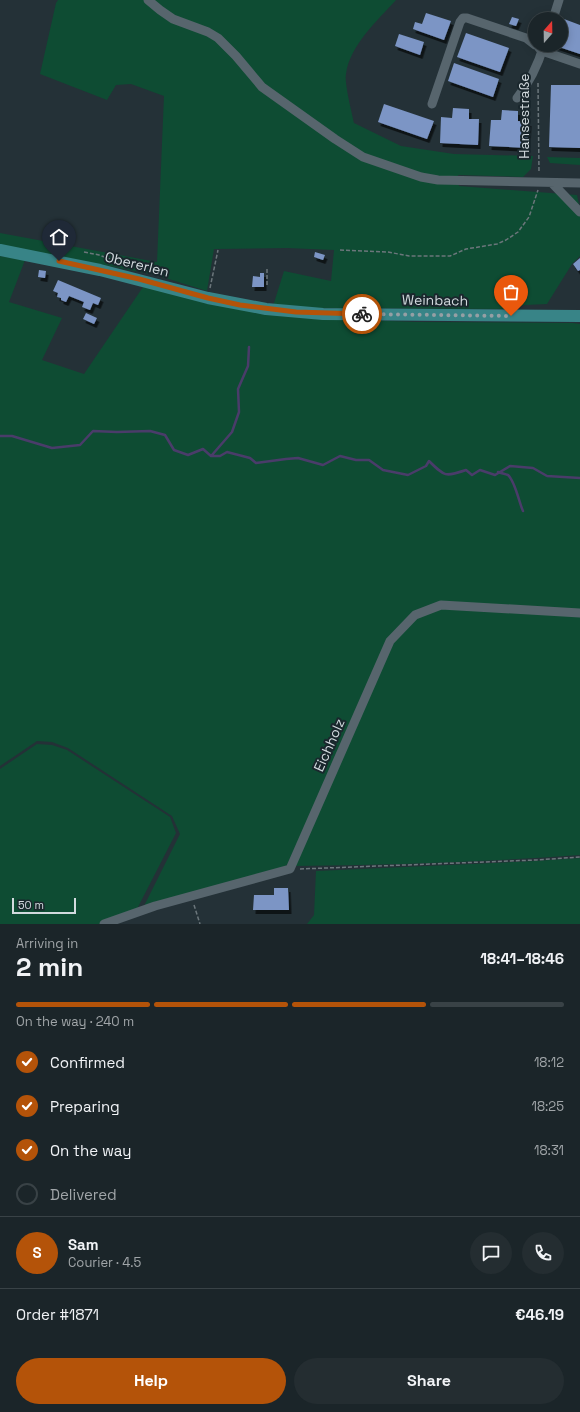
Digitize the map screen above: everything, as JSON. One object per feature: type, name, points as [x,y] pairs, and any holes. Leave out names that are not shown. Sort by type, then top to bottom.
[{"type":"main road","name":"Obererlen","points":[[0,250],[139,279],[208,298],[266,309]]},
{"type":"main road","name":"Weinbach","points":[[266,309],[324,314],[580,316]]},
{"type":"street","points":[[148,0],[173,19],[208,32],[218,38],[236,56],[262,87],[335,140],[363,157],[421,177],[438,180],[580,183]]},
{"type":"street","points":[[556,12],[560,0]]},
{"type":"street","points":[[432,104],[460,22],[463,18],[467,18],[528,39]]},
{"type":"street","name":"Hansestraße","points":[[538,63],[539,52]]},
{"type":"street","points":[[553,52],[580,64]]},
{"type":"street","points":[[517,98],[528,84],[538,63]]},
{"type":"street","points":[[552,183],[580,212]]},
{"type":"street","name":"Eichholz","points":[[290,869],[390,642],[415,615],[441,605],[580,613]]},
{"type":"street","points":[[104,924],[155,906],[290,869]]},
{"type":"path","name":"Hansestraße","points":[[538,63],[538,165],[540,182]]},
{"type":"path","points":[[340,250],[388,252],[409,256],[450,256],[466,249],[497,244],[518,232],[529,217],[540,182]]},
{"type":"path","points":[[208,298],[218,250]]},
{"type":"path","points":[[84,252],[130,266],[140,273],[139,279]]},
{"type":"path","points":[[267,269],[267,285]]},
{"type":"path","points":[[290,869],[490,862],[580,857]]},
{"type":"path","points":[[191,896],[200,924]]},
{"type":"green space","points":[[58,0],[396,0],[365,34],[353,53],[349,63],[346,74],[346,84],[354,123],[401,146],[454,154],[533,156],[531,169],[523,177],[458,175],[459,186],[577,195],[580,209],[580,256],[572,264],[547,304],[525,305],[509,309],[315,308],[273,306],[284,271],[331,281],[334,250],[287,248],[214,249],[207,291],[156,275],[0,245],[0,233],[157,262],[164,96],[131,84],[116,85],[107,100],[40,74],[56,3]]},
{"type":"green space","points":[[547,157],[580,158],[580,165],[550,163]]},
{"type":"green space","points":[[0,256],[25,260],[9,302],[62,318],[42,360],[84,374],[143,287],[309,318],[417,322],[580,324],[580,611],[441,604],[400,627],[287,865],[278,869],[143,908],[180,834],[172,816],[68,748],[52,742],[37,741],[0,766]]},
{"type":"green space","points":[[442,607],[580,614],[580,855],[437,863],[293,866],[392,642],[416,617]]},
{"type":"green space","points":[[37,744],[52,745],[67,750],[170,817],[176,833],[137,909],[99,924],[0,924],[0,769]]},
{"type":"green space","points":[[580,858],[580,924],[307,924],[314,915],[316,871]]},
{"type":"building","points":[[426,13],[451,21],[444,40],[413,29],[415,22],[422,24]]},
{"type":"building","points":[[512,17],[519,19],[516,26],[509,24]]},
{"type":"building","points":[[568,20],[580,25],[580,54],[568,50]]},
{"type":"building","points":[[466,33],[509,48],[500,72],[457,57]]},
{"type":"building","points":[[399,34],[424,42],[420,55],[395,46]]},
{"type":"building","points":[[454,63],[499,79],[493,97],[448,81]]},
{"type":"building","points":[[551,85],[580,85],[580,148],[549,147]]},
{"type":"building","points":[[384,104],[434,121],[427,139],[378,122]]},
{"type":"building","points":[[453,108],[469,109],[469,119],[479,119],[478,145],[440,143],[441,117],[452,118]]},
{"type":"building","points":[[502,110],[518,111],[518,121],[529,122],[527,148],[489,146],[491,120],[501,120]]},
{"type":"building","points":[[315,252],[325,255],[323,260],[314,257]]},
{"type":"building","points":[[580,258],[580,270],[578,271],[573,264]]},
{"type":"building","points":[[39,270],[46,271],[45,278],[38,277]]},
{"type":"building","points":[[260,273],[264,273],[264,287],[252,287],[253,276],[260,277]]},
{"type":"building","points":[[58,280],[101,298],[98,305],[93,303],[90,310],[82,307],[84,302],[69,296],[66,302],[61,300],[61,298],[57,297],[58,293],[53,291]]},
{"type":"building","points":[[86,313],[97,318],[94,324],[83,319]]},
{"type":"building","points":[[274,888],[288,888],[289,910],[253,910],[254,895],[274,895]]},
{"type":"waterway","points":[[212,455],[232,432],[239,412],[238,389],[248,366],[249,347]]},
{"type":"waterway","points":[[0,436],[12,436],[52,448],[80,445],[93,431],[150,431],[165,435],[174,450],[188,455],[203,449],[211,456],[220,456],[227,452],[250,458],[256,463],[298,458],[323,465],[340,456],[356,460],[369,460],[383,470],[408,475],[426,466],[429,461],[442,473],[446,474],[454,474],[466,470],[472,475],[480,470],[495,475],[510,466],[533,468],[547,476],[580,478]]},
{"type":"waterway","points":[[498,472],[508,475],[510,478],[515,487],[523,511]]},
{"type":"way so far","points":[[362,314],[511,316]]},
{"type":"route","points":[[59,261],[139,279],[240,305],[296,312],[362,314]]}]
